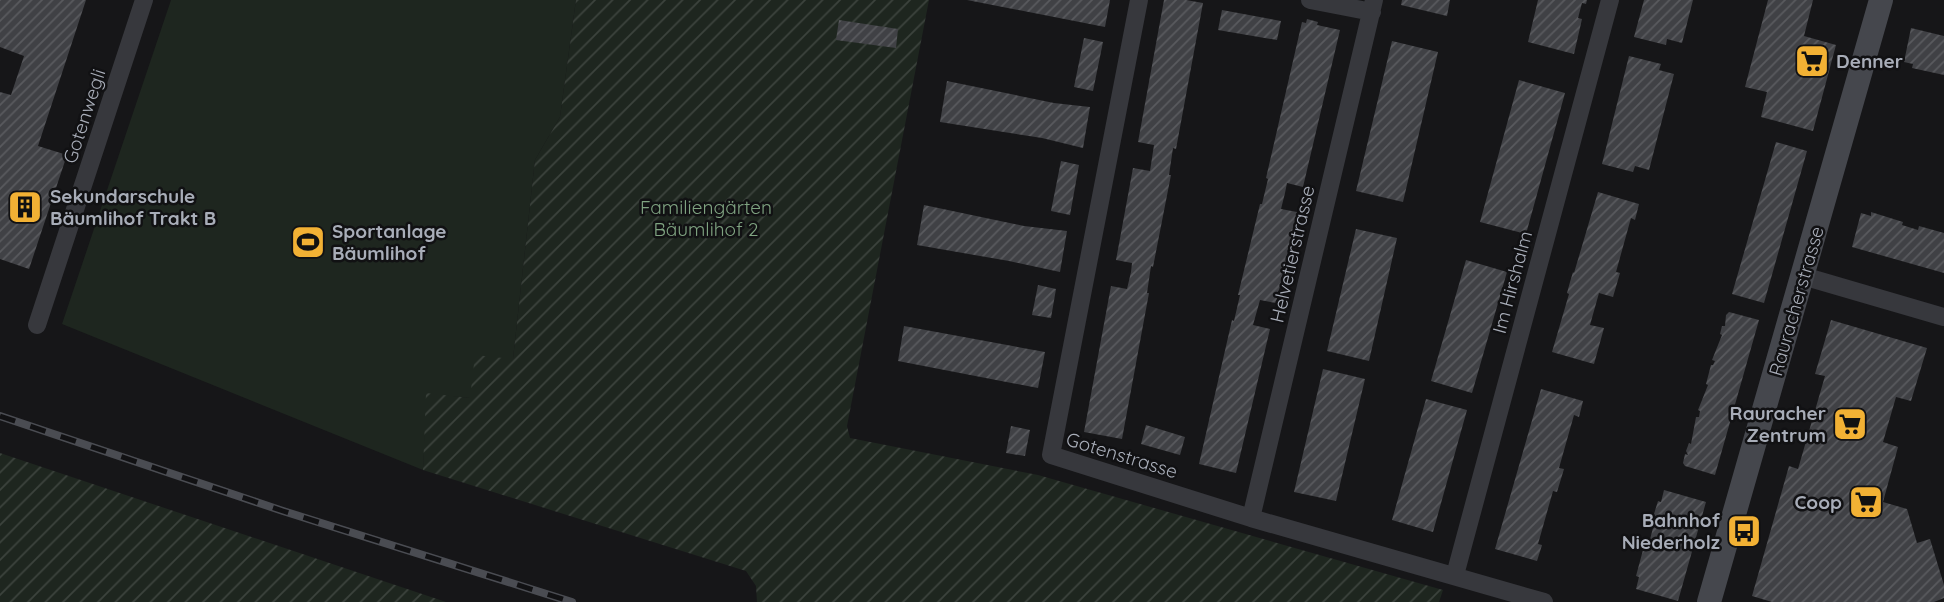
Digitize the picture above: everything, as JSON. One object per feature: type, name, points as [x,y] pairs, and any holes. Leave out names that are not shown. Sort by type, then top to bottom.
[{"type":"street","name":"Gotenwegli","points":[[37,325],[144,0]]},
{"type":"street","name":"Gotenstrasse","points":[[1139,0],[1051,455],[1251,518],[1544,602]]},
{"type":"street","points":[[1310,0],[1373,6]]},
{"type":"street","name":"Im Hirshalm","points":[[1455,575],[1610,0]]},
{"type":"street","name":"Rauracherstrasse","points":[[1709,602],[1881,0]]},
{"type":"street","name":"Helvetierstrasse","points":[[1251,518],[1373,6]]},
{"type":"street","points":[[1803,276],[1944,317]]},
{"type":"green space","name":"Sportanlage Bäumlihof","points":[[171,0],[576,0],[560,117],[535,160],[513,359],[470,398],[427,394],[423,470],[62,324]]},
{"type":"green space","name":"Familiengärten Bäumlihof 2","points":[[576,0],[929,0],[847,426],[850,438],[1038,475],[1443,590],[1439,602],[757,602],[756,586],[746,571],[423,470],[426,393],[470,398],[475,355],[513,359],[535,160],[560,117]]},
{"type":"green space","points":[[0,453],[446,602],[0,602]]},
{"type":"building","name":"Sekundarschule Bäumlihof Trakt B","points":[[0,0],[86,0],[38,146],[67,155],[29,269],[0,259],[0,92],[11,95],[24,56],[0,47]]},
{"type":"building","points":[[967,0],[1110,0],[1105,27]]},
{"type":"building","points":[[1164,0],[1203,3],[1176,149],[1173,148],[1171,175],[1153,267],[1151,266],[1149,293],[1122,439],[1084,432],[1111,286],[1127,289],[1131,272],[1132,263],[1116,260],[1133,168],[1150,171],[1154,145],[1138,142]]},
{"type":"building","points":[[1402,0],[1450,0],[1447,16],[1401,5]]},
{"type":"building","points":[[1538,0],[1587,0],[1586,4],[1582,3],[1578,18],[1582,19],[1574,54],[1528,42]]},
{"type":"building","points":[[1644,0],[1693,0],[1682,43],[1667,39],[1666,45],[1634,37]]},
{"type":"building","points":[[1768,0],[1813,0],[1804,36],[1836,45],[1813,131],[1761,117],[1767,92],[1745,87]]},
{"type":"building","points":[[1222,10],[1281,21],[1277,40],[1218,30]]},
{"type":"building","points":[[1307,19],[1318,22],[1317,25],[1340,30],[1303,187],[1287,183],[1281,209],[1297,212],[1276,303],[1260,300],[1253,325],[1270,329],[1236,473],[1199,464],[1268,179],[1266,178],[1302,22],[1306,23]]},
{"type":"building","points":[[839,20],[898,29],[896,48],[836,40]]},
{"type":"building","points":[[1911,28],[1944,36],[1944,75],[1912,68],[1913,64],[1904,62]]},
{"type":"building","points":[[1084,38],[1103,42],[1093,91],[1074,87]]},
{"type":"building","points":[[1392,41],[1438,52],[1403,202],[1356,191]]},
{"type":"building","points":[[1629,56],[1661,64],[1659,70],[1674,74],[1649,170],[1635,166],[1633,172],[1602,164]]},
{"type":"building","points":[[1519,80],[1565,93],[1526,234],[1480,222]]},
{"type":"building","points":[[947,81],[1054,103],[1090,107],[1083,148],[1042,138],[940,122]]},
{"type":"building","points":[[1776,142],[1807,151],[1764,303],[1732,294]]},
{"type":"building","points":[[1061,161],[1079,165],[1070,215],[1051,211]]},
{"type":"building","points":[[1598,192],[1639,204],[1635,220],[1631,218],[1616,272],[1620,273],[1613,297],[1599,293],[1590,325],[1604,328],[1594,364],[1552,352]]},
{"type":"building","points":[[924,205],[1024,226],[1067,231],[1060,272],[917,245]]},
{"type":"building","points":[[1871,212],[1903,222],[1902,225],[1918,230],[1919,226],[1944,233],[1944,273],[1852,247],[1861,213],[1871,216]]},
{"type":"building","points":[[1356,229],[1397,238],[1369,361],[1327,351]]},
{"type":"building","points":[[1466,260],[1507,272],[1472,393],[1431,381]]},
{"type":"building","points":[[1038,285],[1056,289],[1051,318],[1032,315]]},
{"type":"building","points":[[1729,312],[1759,320],[1715,475],[1685,466],[1683,463],[1685,454],[1688,455],[1686,451],[1689,443],[1691,444],[1696,417],[1699,417],[1698,410],[1708,385],[1706,384],[1711,365],[1715,361],[1712,360],[1722,335],[1722,326],[1725,326]]},
{"type":"building","points":[[1831,320],[1927,348],[1911,401],[1896,397],[1883,442],[1898,447],[1883,502],[1907,509],[1917,543],[1930,539],[1944,585],[1944,598],[1934,602],[1772,602],[1752,596],[1789,466],[1798,469],[1825,376],[1815,374]]},
{"type":"building","points":[[904,326],[1045,352],[1038,388],[898,361]]},
{"type":"building","points":[[1323,369],[1365,379],[1336,501],[1294,492]]},
{"type":"building","points":[[1541,389],[1583,401],[1579,417],[1574,415],[1559,468],[1564,469],[1557,492],[1553,491],[1538,544],[1542,545],[1537,561],[1495,549]]},
{"type":"building","points":[[1426,399],[1467,410],[1433,532],[1392,520]]},
{"type":"building","points":[[1146,425],[1185,437],[1180,455],[1141,444]]},
{"type":"building","points":[[1011,426],[1030,430],[1025,456],[1006,453]]},
{"type":"building","points":[[1664,490],[1706,502],[1678,601],[1636,589],[1639,577],[1636,576],[1643,550],[1647,551],[1653,528],[1650,527]]},
{"type":"railway","points":[[0,416],[283,511],[572,602]]},
{"type":"place","name":"Denner","points":[[1812,61]]},
{"type":"place","name":"Sekundarschule Bäumlihof Trakt B","points":[[25,207]]},
{"type":"place","name":"Sportanlage Bäumlihof","points":[[308,242]]},
{"type":"place","name":"Rauracher Zentrum","points":[[1850,424]]},
{"type":"place","name":"Coop","points":[[1866,502]]},
{"type":"place","name":"Bahnhof Niederholz","points":[[1744,531]]}]
